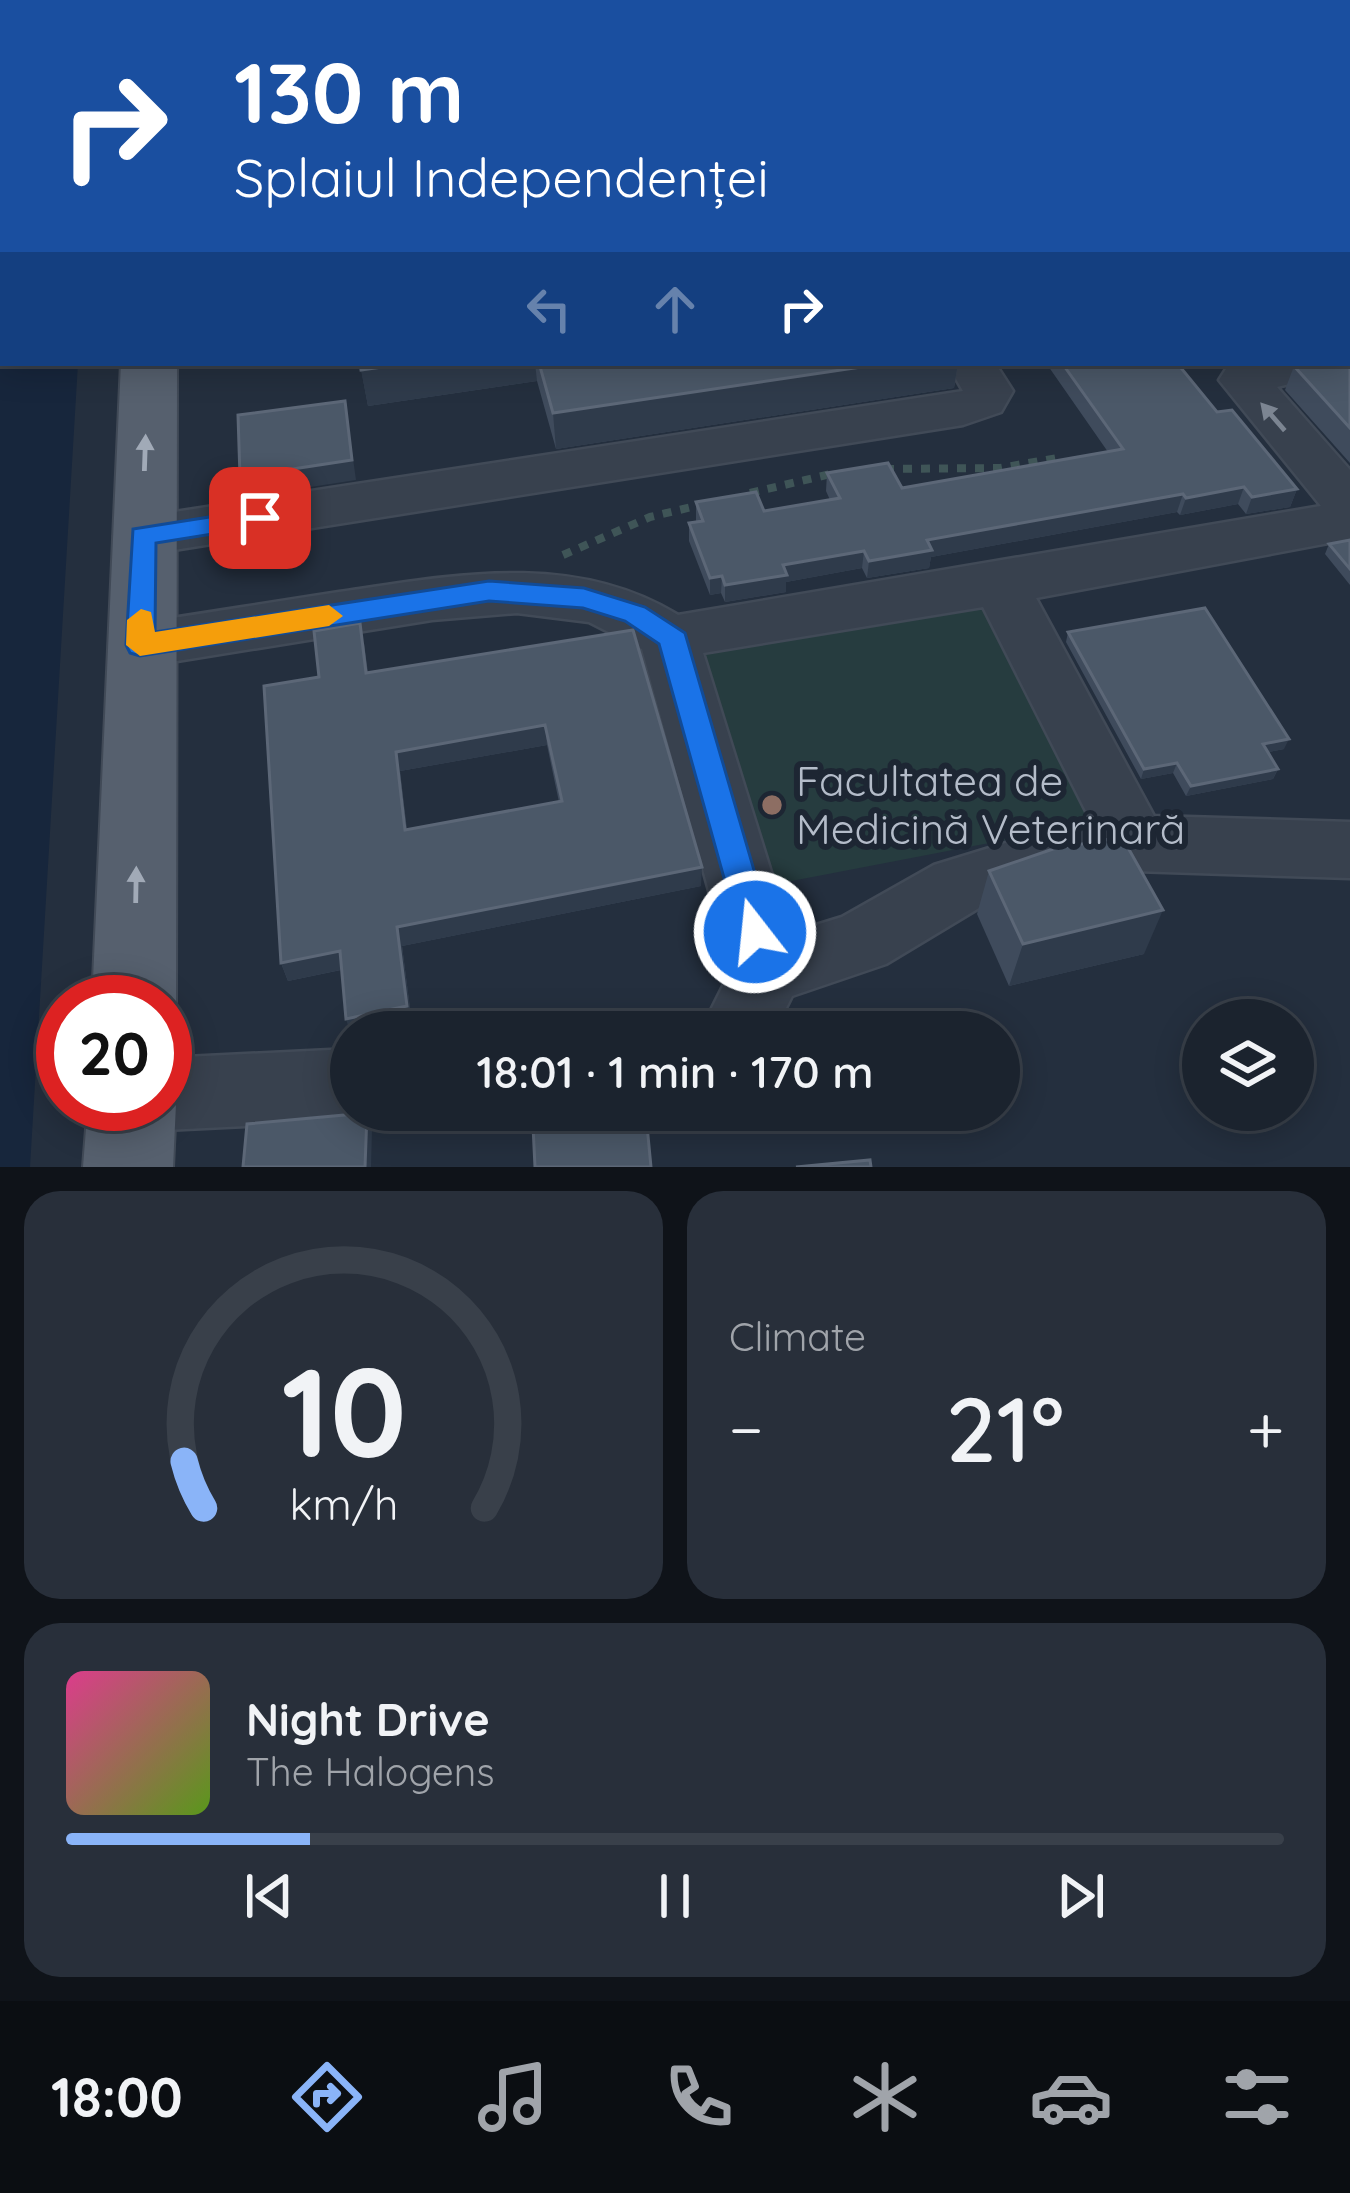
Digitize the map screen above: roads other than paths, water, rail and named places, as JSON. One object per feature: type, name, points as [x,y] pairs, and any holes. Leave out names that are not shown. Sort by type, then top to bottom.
[{"type":"main road","points":[[134,975],[149,366]]},
{"type":"main road","points":[[128,1167],[130,1131]]},
{"type":"lane","points":[[142,536],[963,410],[983,401],[988,391],[973,366]]},
{"type":"lane","points":[[1301,366],[1244,380],[1350,505]]},
{"type":"lane","points":[[1350,520],[1000,584],[686,634],[675,640],[672,649],[752,1002],[958,886],[1039,860],[1135,843],[1350,850]]},
{"type":"lane","points":[[1000,584],[1135,843]]},
{"type":"lane","points":[[140,645],[489,591],[584,598],[635,614],[675,640]]},
{"type":"lane","points":[[192,1093],[330,1086]]},
{"type":"water","points":[[0,366],[78,366],[41,975],[36,975],[30,1167],[0,1167]]},
{"type":"place","name":"Facultatea de Medicină Veterinară","points":[[772,805]]}]
